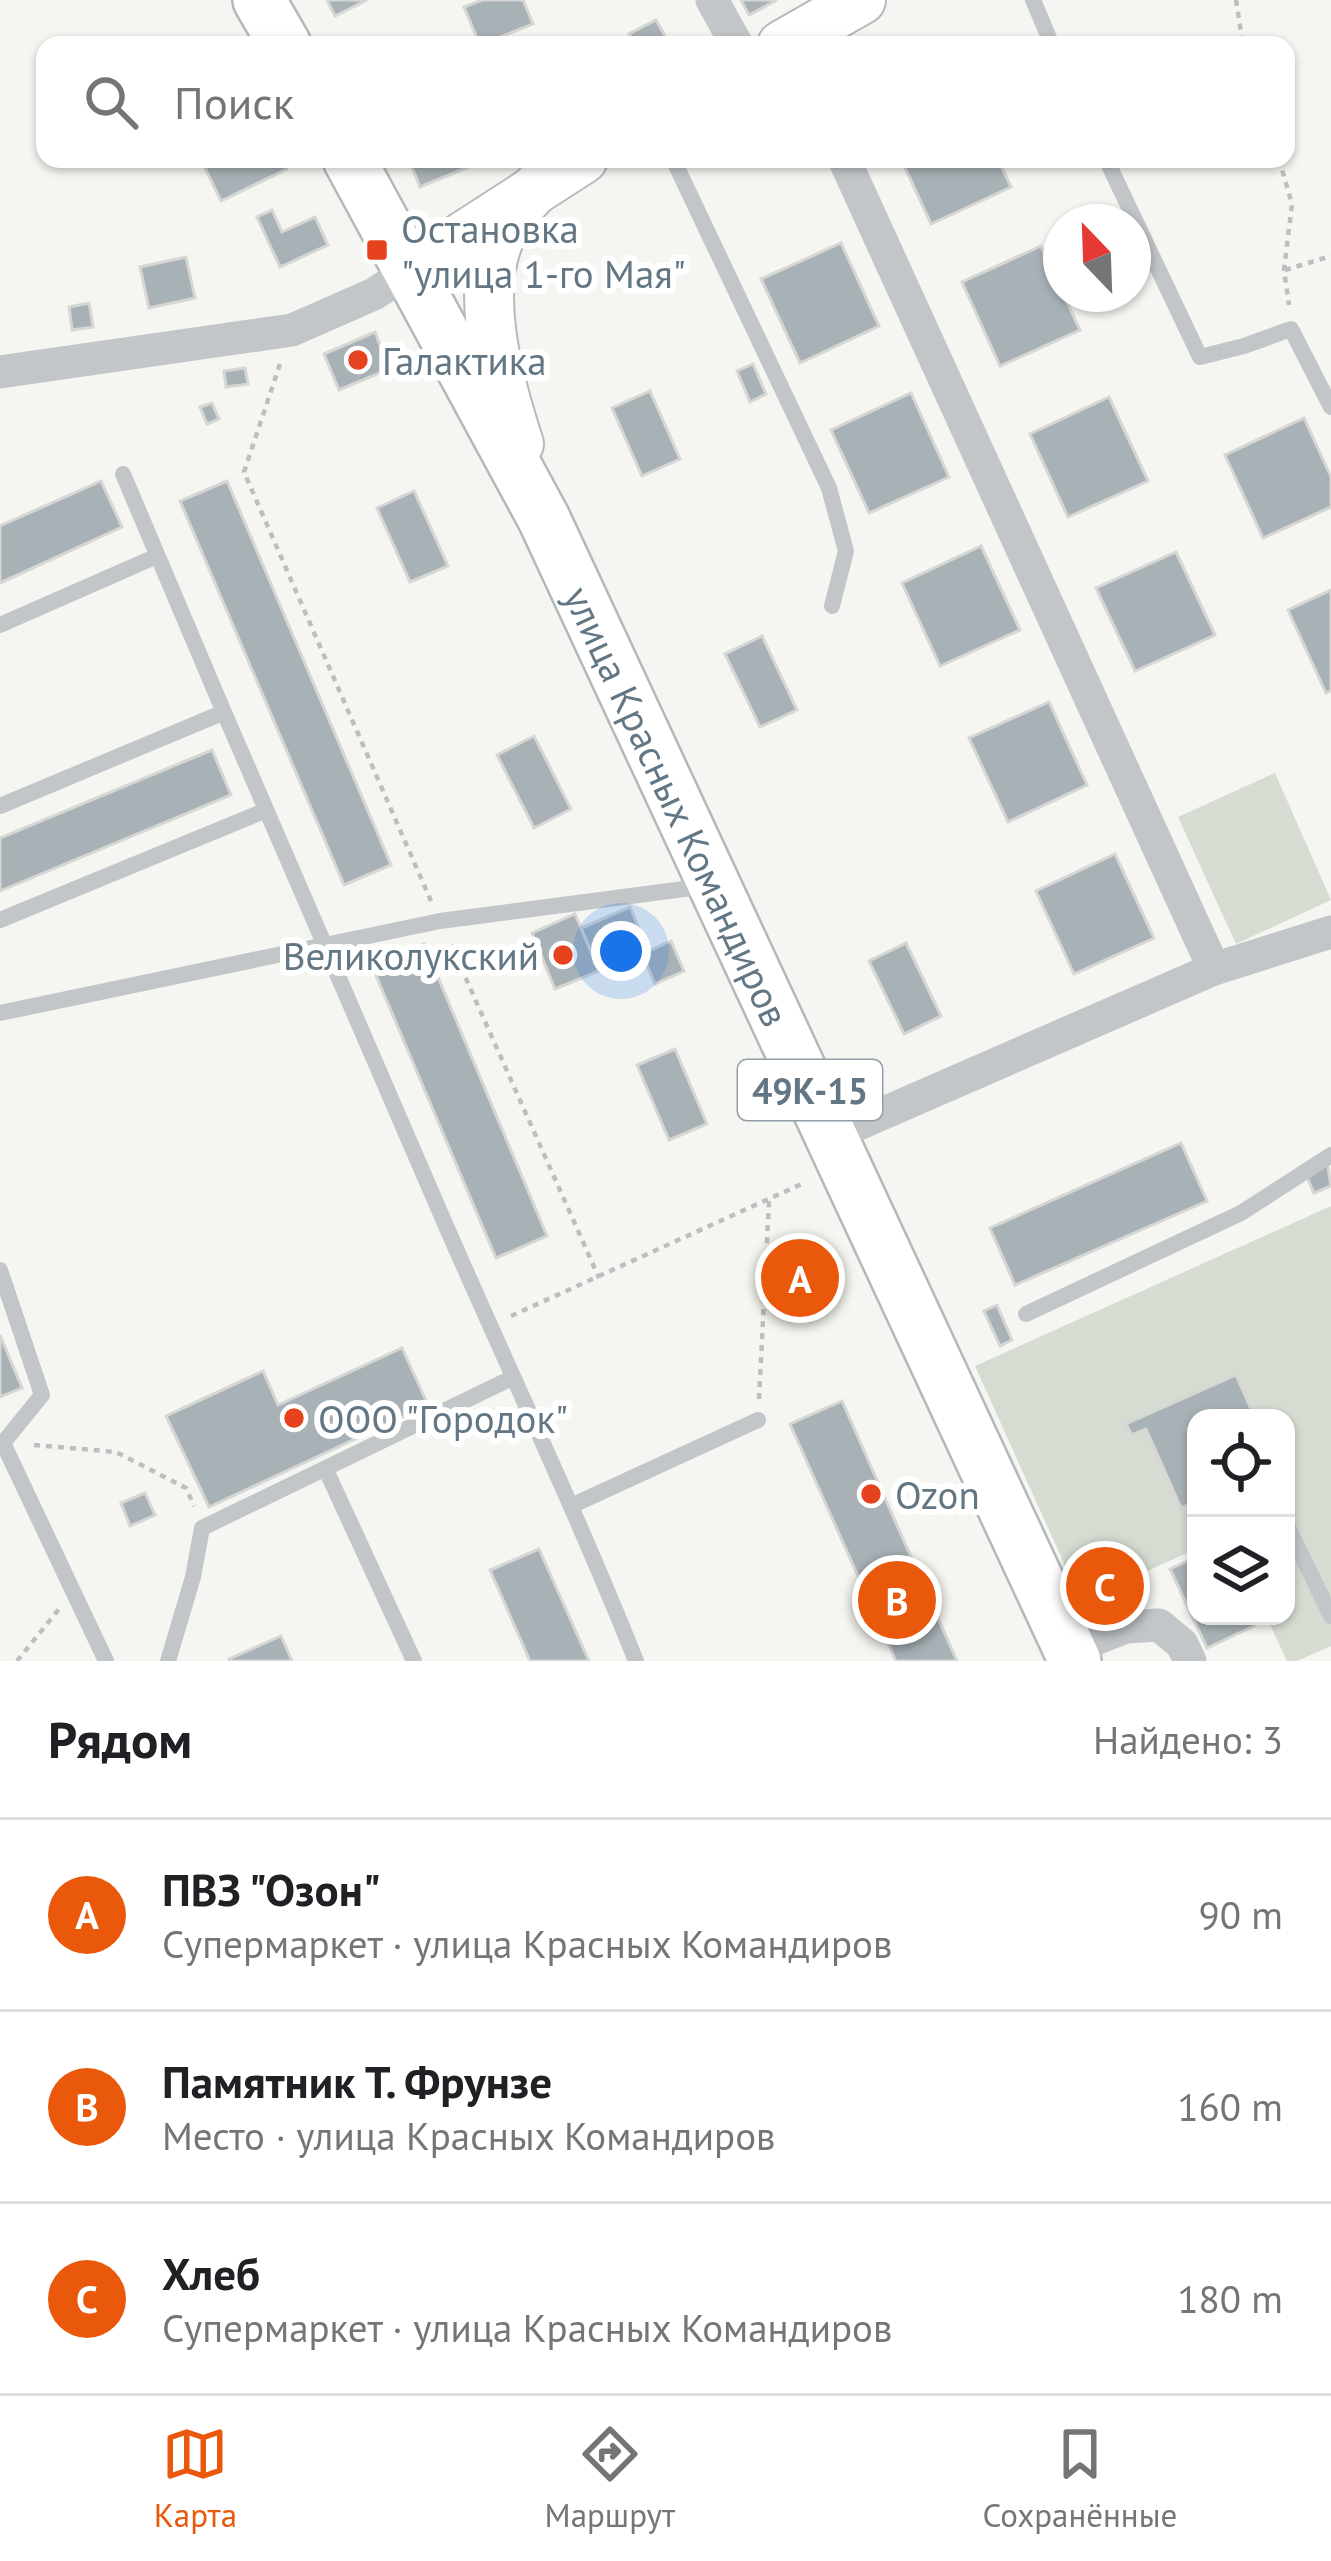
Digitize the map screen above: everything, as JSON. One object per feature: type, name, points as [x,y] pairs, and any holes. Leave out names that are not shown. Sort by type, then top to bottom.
[{"type":"main road","points":[[259,0],[280,36]]},
{"type":"main road","points":[[798,36],[861,0]]},
{"type":"main road","name":"улица Красных Командиров","points":[[354,168],[544,519],[1072,1655]]},
{"type":"main road","points":[[412,270],[568,168]]},
{"type":"main road","points":[[538,186],[506,224],[491,262],[490,318],[502,392],[544,519]]},
{"type":"street","points":[[712,0],[732,36]]},
{"type":"street","points":[[848,168],[1214,969]]},
{"type":"street","points":[[0,372],[292,330],[374,294],[412,270]]},
{"type":"street","points":[[831,1136],[1214,969],[1331,932]]},
{"type":"street","points":[[1072,1655],[1126,1627],[1159,1625],[1182,1644],[1190,1661]]},
{"type":"lane","points":[[1034,0],[1047,36]]},
{"type":"lane","points":[[677,168],[829,488],[846,551],[832,606]]},
{"type":"lane","points":[[1110,168],[1200,357],[1291,328],[1331,407]]},
{"type":"lane","points":[[122,474],[264,812],[512,1378],[573,1505],[636,1661]]},
{"type":"lane","points":[[0,625],[157,556]]},
{"type":"lane","points":[[0,806],[222,713]]},
{"type":"lane","points":[[0,920],[264,812]]},
{"type":"lane","points":[[0,1013],[440,921],[715,885]]},
{"type":"lane","points":[[1026,1314],[1241,1213],[1331,1155]]},
{"type":"lane","points":[[0,1270],[42,1395],[2,1442],[106,1661]]},
{"type":"lane","points":[[168,1661],[194,1577],[202,1528],[512,1378]]},
{"type":"lane","points":[[573,1505],[758,1420]]},
{"type":"lane","points":[[326,1470],[414,1661]]},
{"type":"lane","points":[[1295,1542],[1331,1616]]},
{"type":"path","points":[[1236,0],[1242,36]]},
{"type":"path","points":[[1282,168],[1292,204],[1284,270],[1291,328]]},
{"type":"path","points":[[1284,270],[1331,256]]},
{"type":"path","points":[[292,330],[244,472],[599,1278]]},
{"type":"path","points":[[489,1325],[770,1201],[818,1175],[831,1136]]},
{"type":"path","points":[[758,1420],[770,1201]]},
{"type":"path","points":[[2,1442],[116,1452],[186,1488],[202,1528]]},
{"type":"path","points":[[17,1661],[72,1593]]},
{"type":"shaded area","points":[[1275,773],[1331,900],[1236,944],[1178,817]]},
{"type":"shaded area","points":[[1331,1206],[1331,1646],[1287,1661],[1270,1625],[1295,1625],[1295,1409],[1187,1409],[1187,1553],[1081,1601],[975,1366]]},
{"type":"building","points":[[327,0],[367,0],[335,16]]},
{"type":"building","points":[[482,0],[523,0],[533,24],[503,36],[476,36],[464,7]]},
{"type":"building","points":[[741,0],[777,0],[749,15]]},
{"type":"building","points":[[656,20],[665,36],[630,36]]},
{"type":"building","points":[[205,168],[287,169],[221,201]]},
{"type":"building","points":[[413,168],[466,168],[420,187]]},
{"type":"building","points":[[905,168],[1002,168],[1011,187],[931,224]]},
{"type":"building","points":[[272,210],[282,232],[315,217],[328,245],[280,267],[257,217]]},
{"type":"building","points":[[841,243],[879,326],[800,363],[761,279]]},
{"type":"building","points":[[1041,246],[1043,312],[1072,312],[1080,330],[1000,366],[962,282]]},
{"type":"building","points":[[186,257],[195,298],[149,308],[140,267]]},
{"type":"building","points":[[89,303],[93,327],[72,330],[69,307]]},
{"type":"building","points":[[375,332],[389,369],[339,390],[324,354]]},
{"type":"building","points":[[753,364],[766,394],[750,402],[737,371]]},
{"type":"building","points":[[245,368],[248,384],[226,387],[224,371]]},
{"type":"building","points":[[650,391],[680,459],[642,476],[612,408]]},
{"type":"building","points":[[911,393],[949,477],[869,513],[831,430]]},
{"type":"building","points":[[1109,397],[1148,481],[1068,517],[1030,434]]},
{"type":"building","points":[[212,403],[219,419],[207,424],[200,407]]},
{"type":"building","points":[[1304,418],[1331,477],[1331,507],[1263,538],[1225,455]]},
{"type":"building","points":[[101,481],[122,527],[0,583],[0,526]]},
{"type":"building","points":[[227,481],[391,865],[344,885],[180,501]]},
{"type":"building","points":[[414,491],[448,566],[410,582],[377,508]]},
{"type":"building","points":[[981,546],[1020,630],[940,666],[902,583]]},
{"type":"building","points":[[1176,552],[1215,635],[1135,671],[1096,588]]},
{"type":"building","points":[[1331,590],[1331,691],[1326,693],[1288,610]]},
{"type":"building","points":[[762,636],[797,710],[760,727],[725,654]]},
{"type":"building","points":[[1049,702],[1087,785],[1008,822],[969,738]]},
{"type":"building","points":[[534,736],[571,809],[534,828],[497,755]]},
{"type":"building","points":[[212,750],[231,795],[0,891],[0,838]]},
{"type":"building","points":[[1115,854],[1154,938],[1074,974],[1036,891]]},
{"type":"building","points":[[630,907],[648,950],[599,971],[581,928]]},
{"type":"building","points":[[575,914],[599,971],[555,989],[532,933]]},
{"type":"building","points":[[671,941],[684,971],[655,984],[642,954]]},
{"type":"building","points":[[906,943],[941,1016],[904,1034],[869,961]]},
{"type":"building","points":[[424,944],[547,1236],[496,1258],[372,966]]},
{"type":"building","points":[[675,1049],[707,1124],[669,1140],[637,1065]]},
{"type":"building","points":[[1181,1143],[1207,1201],[1015,1285],[990,1228]]},
{"type":"building","points":[[1327,1161],[1331,1186],[1314,1193],[1304,1170]]},
{"type":"building","points":[[804,1264],[814,1286],[792,1297],[781,1274]]},
{"type":"building","points":[[997,1305],[1012,1340],[1000,1346],[984,1311]]},
{"type":"building","points":[[0,1335],[22,1388],[0,1397]]},
{"type":"building","points":[[402,1348],[428,1405],[209,1507],[166,1416],[263,1371],[278,1405]]},
{"type":"building","points":[[1236,1375],[1251,1409],[1187,1409],[1187,1506],[1181,1508],[1146,1429],[1132,1435],[1126,1424]]},
{"type":"building","points":[[842,1401],[957,1661],[896,1661],[790,1424]]},
{"type":"building","points":[[145,1493],[155,1515],[130,1526],[121,1503]]},
{"type":"building","points":[[539,1549],[589,1661],[530,1661],[490,1570]]},
{"type":"building","points":[[1187,1561],[1187,1605],[1170,1569]]},
{"type":"building","points":[[1196,1625],[1254,1625],[1254,1626],[1207,1648]]},
{"type":"building","points":[[281,1636],[292,1661],[229,1659]]},
{"type":"place","name":"Остановка \"улица 1-го Мая\"","points":[[377,250]]},
{"type":"place","name":"Галактика","points":[[358,360]]},
{"type":"place","name":"Великолукский","points":[[563,955]]},
{"type":"place","name":"ПВЗ \"Озон\"","points":[[800,1278]]},
{"type":"place","name":"ООО \"Городок\"","points":[[294,1418]]},
{"type":"place","name":"Ozon","points":[[871,1494]]},
{"type":"place","name":"Хлеб","points":[[1105,1586]]},
{"type":"place","name":"Памятник Т. Фрунзе","points":[[897,1600]]}]
